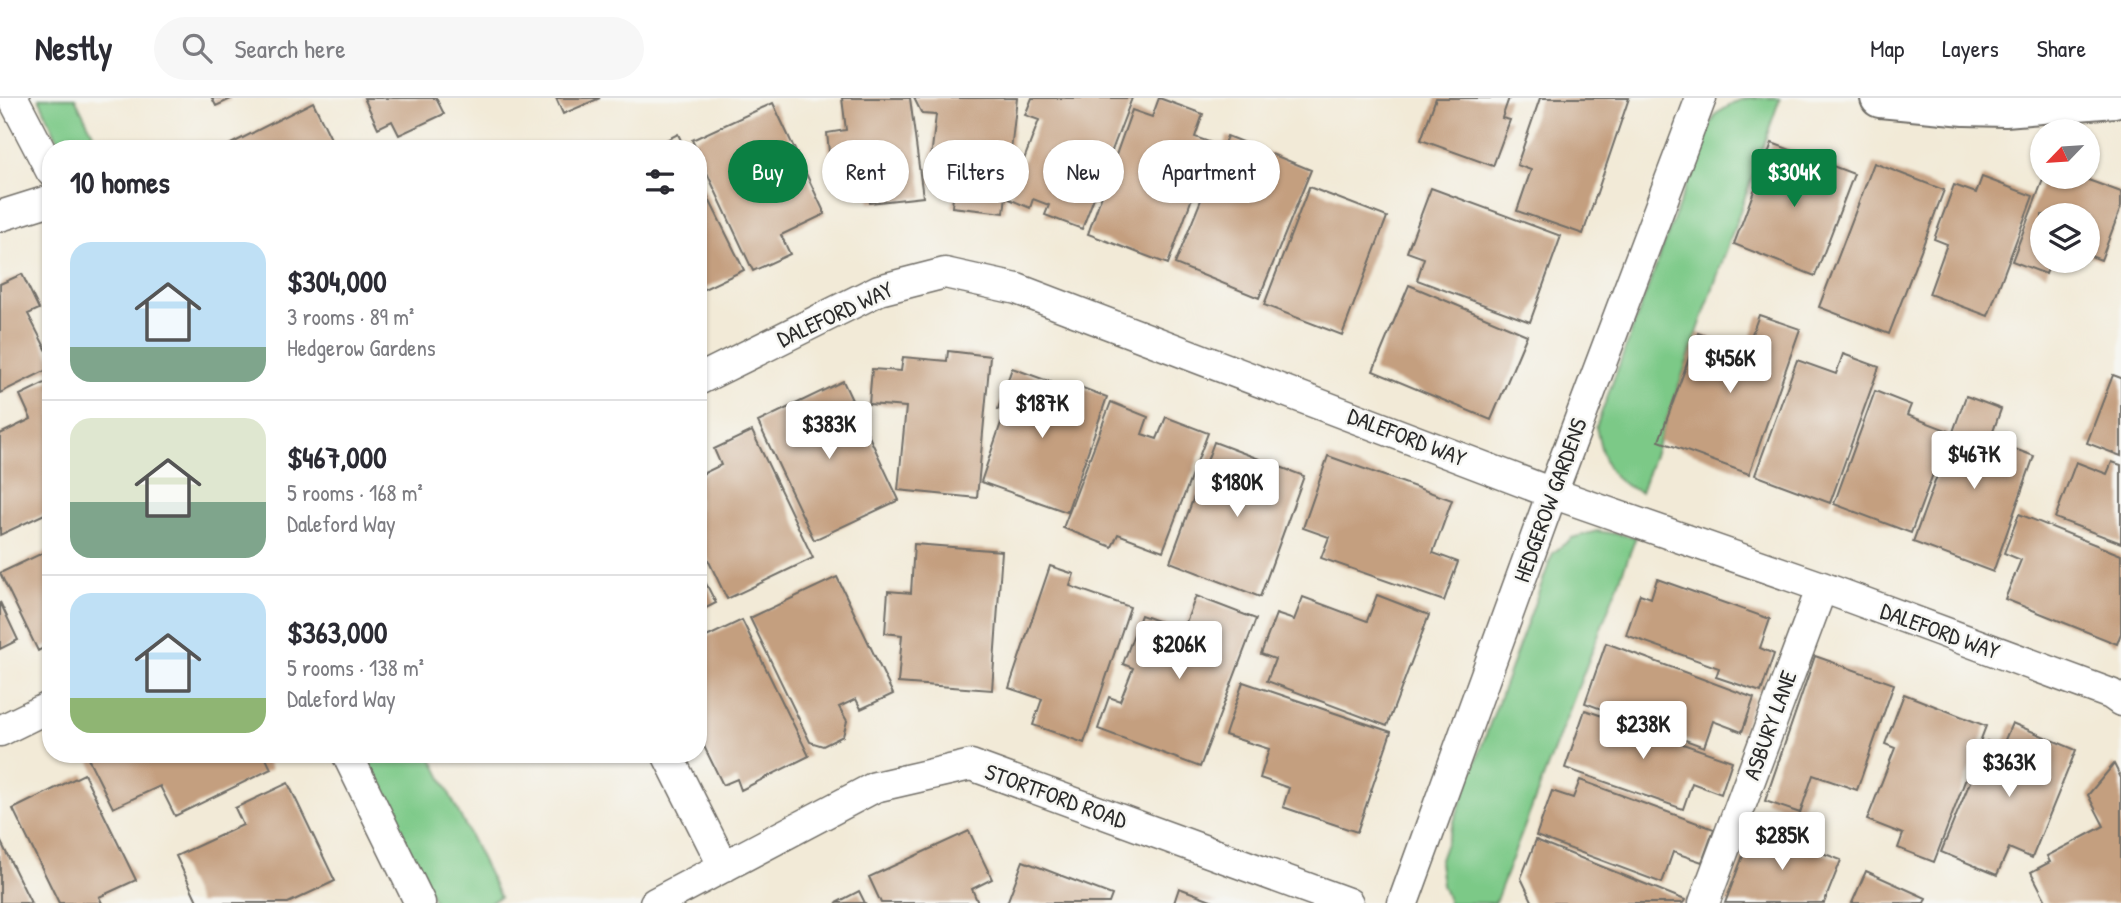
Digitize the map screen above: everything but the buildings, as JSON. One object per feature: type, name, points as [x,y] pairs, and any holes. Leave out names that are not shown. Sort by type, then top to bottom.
[{"type":"street","points":[[13,98],[42,154]]},
{"type":"street","name":"HEDGEROW GARDENS","points":[[1403,903],[1552,493],[1701,98]]},
{"type":"street","points":[[1880,98],[2005,107],[2114,98]]},
{"type":"street","points":[[0,216],[42,203]]},
{"type":"street","name":"DALEFORD WAY","points":[[707,376],[879,290],[945,273],[1017,289],[1552,493],[1822,587],[2111,694],[2121,701]]},
{"type":"street","name":"ASBURY LANE","points":[[1704,903],[1822,587]]},
{"type":"street","points":[[0,732],[42,711]]},
{"type":"street","points":[[351,763],[420,903]]},
{"type":"street","points":[[672,763],[724,867]]},
{"type":"street","name":"STORTFORD ROAD","points":[[655,903],[875,787],[971,765],[1348,903]]},
{"type":"green space","points":[[39,98],[75,98],[96,140],[58,140]]},
{"type":"green space","points":[[1748,98],[1780,98],[1641,492],[1613,475],[1604,459],[1596,427],[1705,135],[1716,114]]},
{"type":"green space","points":[[1597,531],[1636,537],[1495,903],[1449,903],[1442,885],[1439,862],[1553,553],[1572,538]]},
{"type":"green space","points":[[366,763],[434,763],[500,897],[489,903],[435,903]]}]
